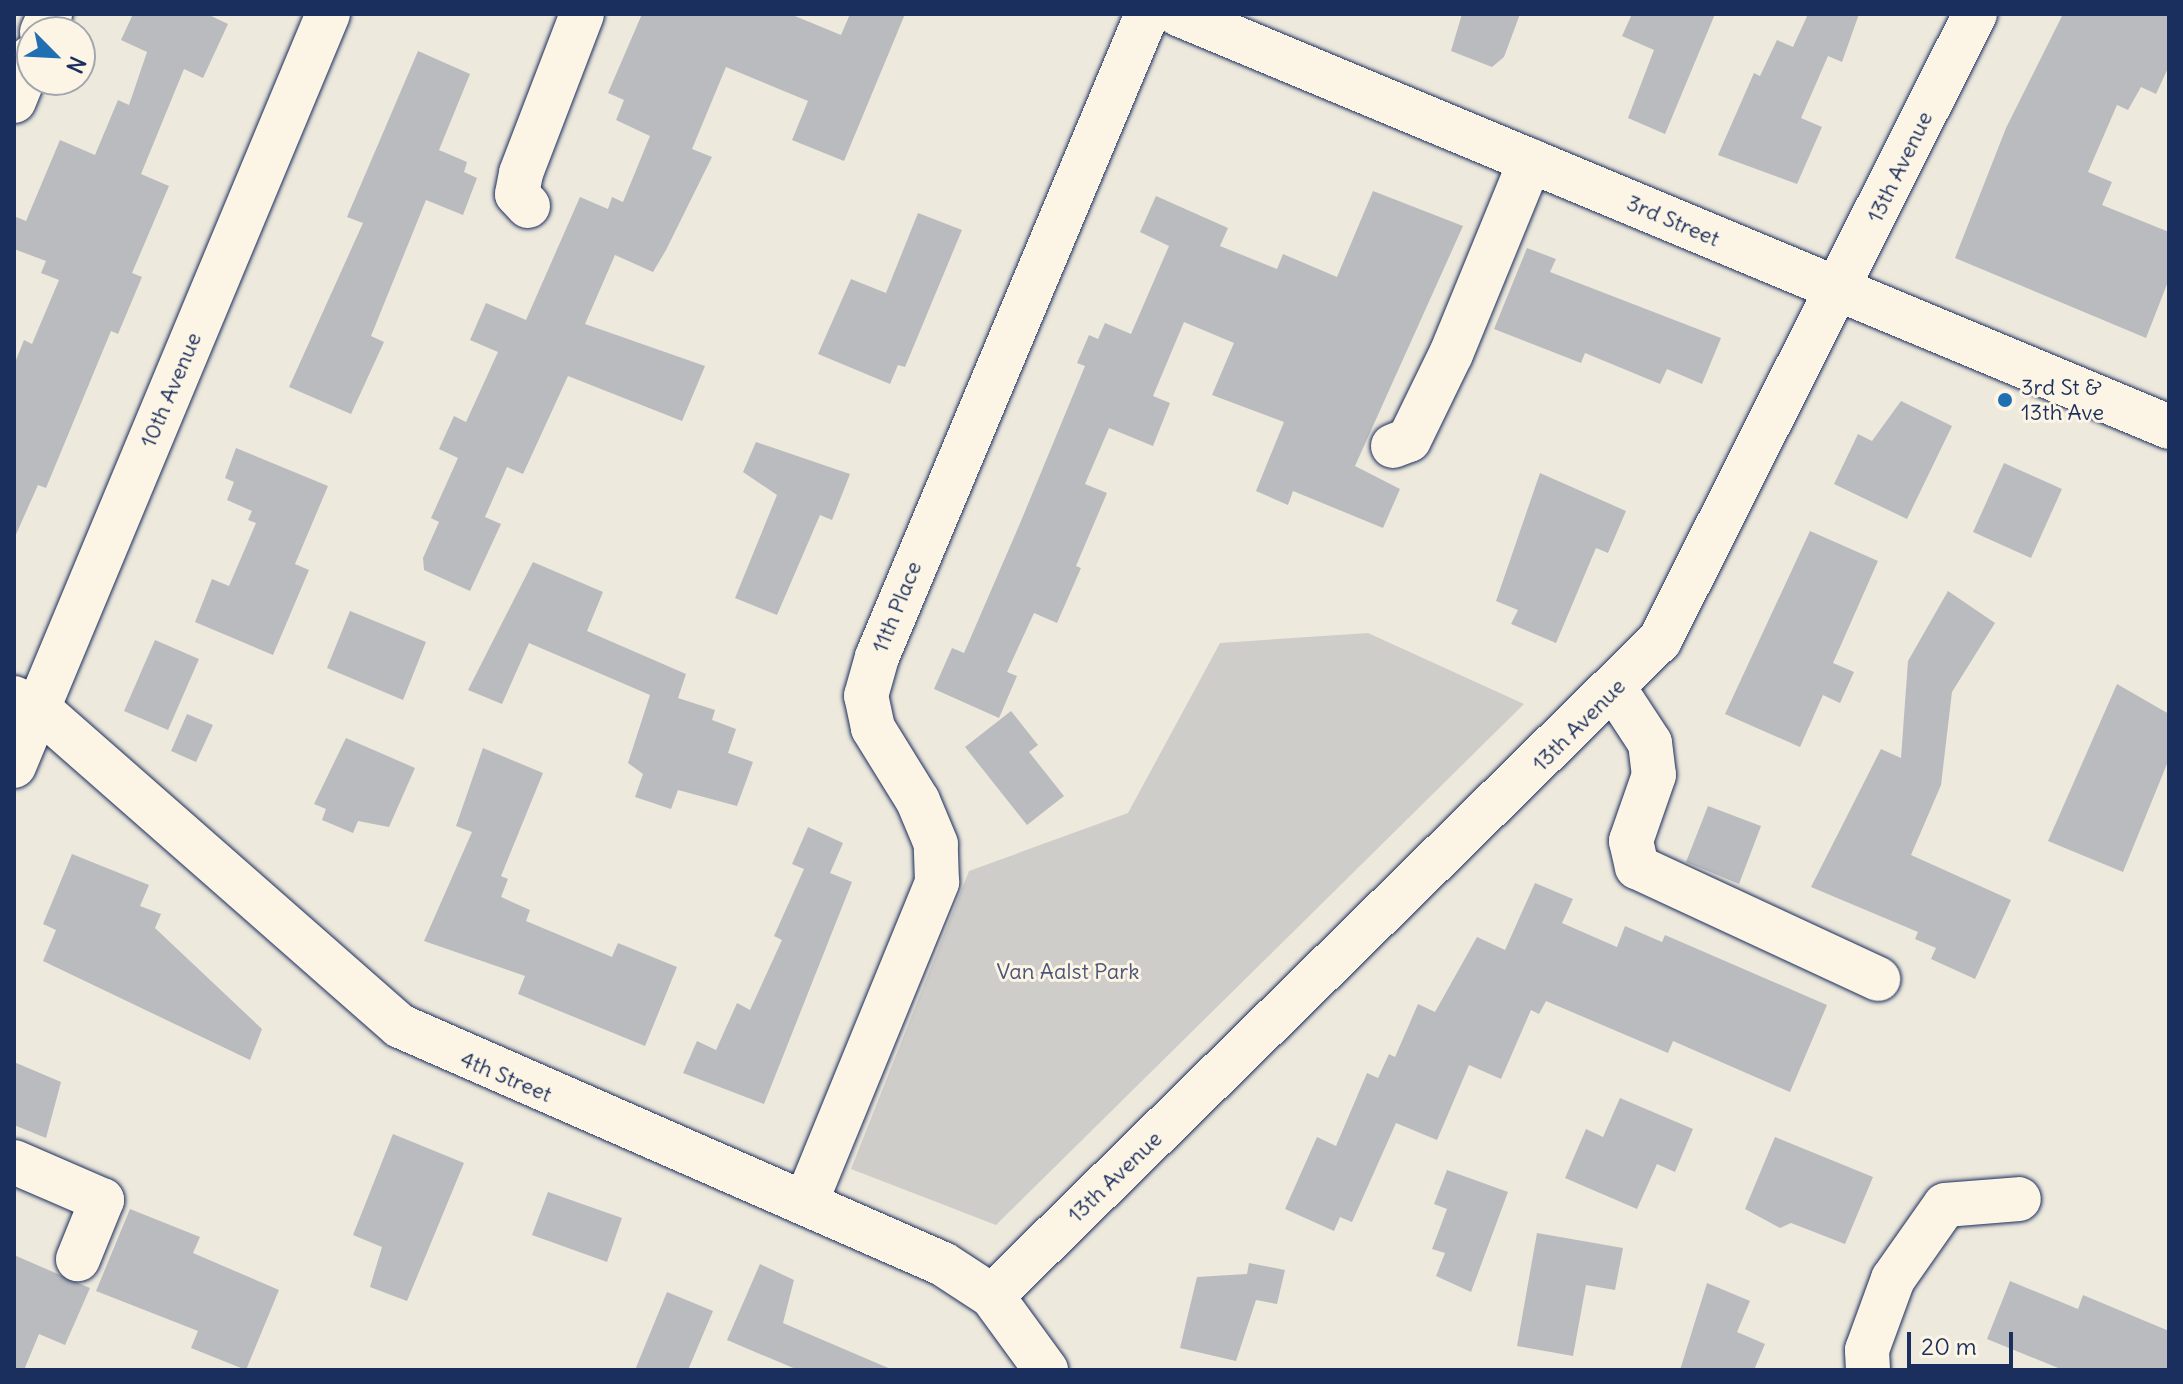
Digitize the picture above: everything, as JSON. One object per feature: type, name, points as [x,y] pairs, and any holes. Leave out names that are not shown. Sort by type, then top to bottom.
[{"type":"street","name":"10th Avenue","points":[[14,766],[26,704],[328,14]]},
{"type":"street","points":[[528,206],[517,194],[521,173],[582,14]]},
{"type":"street","name":"11th Place","points":[[806,1202],[937,882],[936,844],[918,801],[873,728],[866,696],[877,657],[1147,14]]},
{"type":"street","name":"3rd Street","points":[[1178,14],[2169,427]]},
{"type":"street","name":"13th Avenue","points":[[992,1296],[1616,691],[1687,597],[1975,14]]},
{"type":"street","points":[[1393,446],[1409,440],[1451,354],[1530,161]]},
{"type":"street","points":[[1616,691],[1650,743],[1654,775],[1631,841],[1637,867],[1878,979]]},
{"type":"street","name":"4th Street","points":[[26,704],[400,1026],[496,1074],[806,1202],[943,1264],[992,1296],[1046,1370]]},
{"type":"street","points":[[14,1162],[102,1200],[78,1259]]},
{"type":"street","points":[[1868,1370],[1867,1350],[1893,1279],[1945,1205],[2019,1199]]},
{"type":"green space","name":"Van Aalst Park","points":[[1368,633],[1524,704],[996,1225],[851,1169],[969,871],[1128,813],[1220,643]]},
{"type":"building","points":[[133,14],[207,14],[228,24],[203,78],[184,69],[141,174],[169,186],[132,273],[142,277],[118,334],[111,331],[46,488],[38,485],[14,539],[14,365],[24,340],[32,344],[59,280],[41,273],[46,261],[14,249],[14,216],[26,221],[60,140],[95,155],[118,100],[129,105],[147,52],[121,40]]},
{"type":"building","points":[[642,14],[790,14],[841,35],[850,14],[905,14],[844,161],[792,140],[808,101],[726,67],[692,149],[712,157],[666,250],[653,272],[615,255],[585,324],[705,366],[682,421],[568,376],[523,474],[507,467],[485,517],[501,524],[470,591],[424,570],[423,558],[439,522],[431,518],[458,458],[439,449],[454,416],[466,422],[498,352],[470,340],[486,303],[526,320],[580,197],[608,209],[612,197],[623,202],[650,136],[616,120],[624,100],[608,93]]},
{"type":"building","points":[[1462,14],[1520,14],[1504,57],[1492,67],[1451,51]]},
{"type":"building","points":[[1632,14],[1715,14],[1665,134],[1628,118],[1654,50],[1622,36]]},
{"type":"building","points":[[1808,14],[1859,14],[1842,62],[1828,56],[1801,118],[1822,127],[1797,184],[1718,155],[1754,73],[1760,76],[1777,40],[1793,47]]},
{"type":"building","points":[[2063,14],[2169,14],[2169,66],[2156,94],[2141,87],[2128,110],[2117,105],[2088,172],[2112,182],[2102,205],[2169,232],[2169,279],[2146,338],[1955,258],[2006,128]]},
{"type":"building","points":[[418,51],[470,74],[439,150],[467,162],[464,172],[477,178],[463,215],[426,200],[371,336],[384,342],[351,414],[289,387],[363,223],[347,217]]},
{"type":"building","points":[[1373,191],[1463,226],[1355,466],[1400,489],[1383,528],[1293,491],[1288,505],[1256,491],[1284,422],[1212,395],[1234,343],[1184,322],[1153,396],[1170,403],[1153,446],[1109,428],[1085,484],[1107,493],[1076,566],[1081,568],[1057,623],[1034,613],[1007,672],[1017,676],[999,718],[934,689],[952,648],[964,653],[1085,366],[1077,363],[1089,335],[1098,339],[1105,323],[1131,334],[1169,246],[1140,232],[1156,196],[1228,228],[1220,246],[1277,269],[1283,254],[1337,277]]},
{"type":"building","points":[[918,213],[962,230],[905,367],[898,365],[890,384],[818,354],[851,279],[886,293]]},
{"type":"building","points":[[1527,248],[1556,259],[1550,272],[1721,338],[1702,384],[1667,369],[1660,384],[1585,353],[1581,363],[1494,329]]},
{"type":"building","points":[[1901,401],[1952,426],[1907,519],[1834,484],[1858,434],[1872,441]]},
{"type":"building","points":[[756,442],[850,474],[832,520],[820,515],[777,615],[735,598],[777,495],[743,472]]},
{"type":"building","points":[[236,448],[328,486],[295,564],[309,570],[273,655],[195,622],[212,579],[229,586],[256,523],[248,520],[252,511],[227,500],[234,482],[225,478]]},
{"type":"building","points":[[2004,463],[2062,489],[2031,558],[1973,532]]},
{"type":"building","points":[[1540,473],[1626,511],[1608,553],[1596,548],[1556,643],[1511,624],[1518,610],[1496,601]]},
{"type":"building","points":[[1810,531],[1878,561],[1833,663],[1854,672],[1840,703],[1823,695],[1800,747],[1725,714]]},
{"type":"building","points":[[533,562],[603,592],[587,631],[686,674],[678,698],[715,710],[712,720],[736,729],[728,753],[753,762],[737,806],[678,790],[671,809],[635,797],[643,774],[628,763],[650,695],[529,643],[502,704],[468,690]]},
{"type":"building","points":[[1948,591],[1995,623],[1952,692],[1941,785],[1911,855],[2011,900],[1975,979],[1931,959],[1936,948],[1915,939],[1918,932],[1811,887],[1881,749],[1901,758],[1908,661]]},
{"type":"building","points":[[350,611],[426,642],[403,700],[327,668]]},
{"type":"building","points":[[155,640],[199,659],[168,730],[124,711]]},
{"type":"building","points":[[2117,684],[2169,714],[2169,759],[2123,872],[2048,841]]},
{"type":"building","points":[[1011,711],[1038,745],[1029,752],[1064,796],[1027,825],[965,747]]},
{"type":"building","points":[[187,714],[213,725],[196,762],[171,751]]},
{"type":"building","points":[[346,738],[415,768],[389,827],[358,821],[353,833],[322,820],[326,809],[314,804]]},
{"type":"building","points":[[483,748],[543,773],[501,876],[508,879],[501,897],[530,910],[526,921],[612,957],[618,943],[677,967],[645,1046],[518,994],[525,976],[424,941],[472,832],[456,826]]},
{"type":"building","points":[[1708,806],[1761,826],[1739,884],[1686,862]]},
{"type":"building","points":[[808,827],[843,843],[830,873],[852,882],[764,1104],[683,1073],[697,1041],[716,1050],[737,1003],[750,1010],[782,940],[774,936],[804,869],[792,864]]},
{"type":"building","points":[[72,854],[149,885],[140,906],[161,914],[155,928],[262,1029],[250,1060],[43,961],[56,930],[43,924]]},
{"type":"building","points":[[1535,883],[1573,899],[1562,923],[1617,947],[1625,926],[1662,942],[1665,935],[1827,1005],[1790,1092],[1673,1041],[1668,1053],[1546,1001],[1539,1014],[1531,1010],[1501,1079],[1469,1065],[1437,1140],[1396,1123],[1352,1222],[1340,1217],[1334,1231],[1285,1209],[1317,1137],[1336,1146],[1367,1073],[1378,1078],[1389,1054],[1395,1057],[1418,1004],[1435,1012],[1477,937],[1505,950]]},
{"type":"building","points":[[14,1062],[61,1082],[46,1138],[14,1125]]},
{"type":"building","points":[[1620,1098],[1693,1129],[1675,1172],[1657,1164],[1637,1209],[1565,1178],[1586,1129],[1603,1137]]},
{"type":"building","points":[[393,1134],[464,1163],[407,1301],[370,1287],[382,1247],[353,1235]]},
{"type":"building","points":[[1775,1137],[1873,1177],[1845,1244],[1791,1223],[1780,1228],[1745,1209]]},
{"type":"building","points":[[1447,1170],[1508,1192],[1471,1292],[1436,1276],[1445,1253],[1432,1249],[1447,1209],[1434,1204]]},
{"type":"building","points":[[548,1192],[622,1218],[607,1262],[532,1235]]},
{"type":"building","points":[[130,1209],[200,1237],[193,1253],[279,1290],[246,1370],[191,1348],[198,1331],[96,1291]]},
{"type":"building","points":[[1537,1233],[1623,1248],[1615,1290],[1586,1285],[1573,1356],[1517,1346]]},
{"type":"building","points":[[14,1255],[90,1288],[65,1345],[39,1334],[24,1370],[14,1370]]},
{"type":"building","points":[[1249,1263],[1285,1270],[1277,1304],[1256,1300],[1236,1361],[1180,1348],[1197,1277],[1247,1274]]},
{"type":"building","points":[[760,1264],[794,1280],[783,1323],[893,1370],[798,1370],[727,1340]]},
{"type":"building","points":[[2010,1281],[2078,1309],[2083,1295],[2169,1331],[2169,1370],[2063,1370],[1987,1339]]},
{"type":"building","points":[[1707,1283],[1750,1301],[1737,1332],[1765,1344],[1754,1370],[1680,1370]]},
{"type":"building","points":[[667,1292],[713,1311],[688,1370],[635,1370]]},
{"type":"place","name":"3rd St & 13th Ave","points":[[2005,400]]}]
